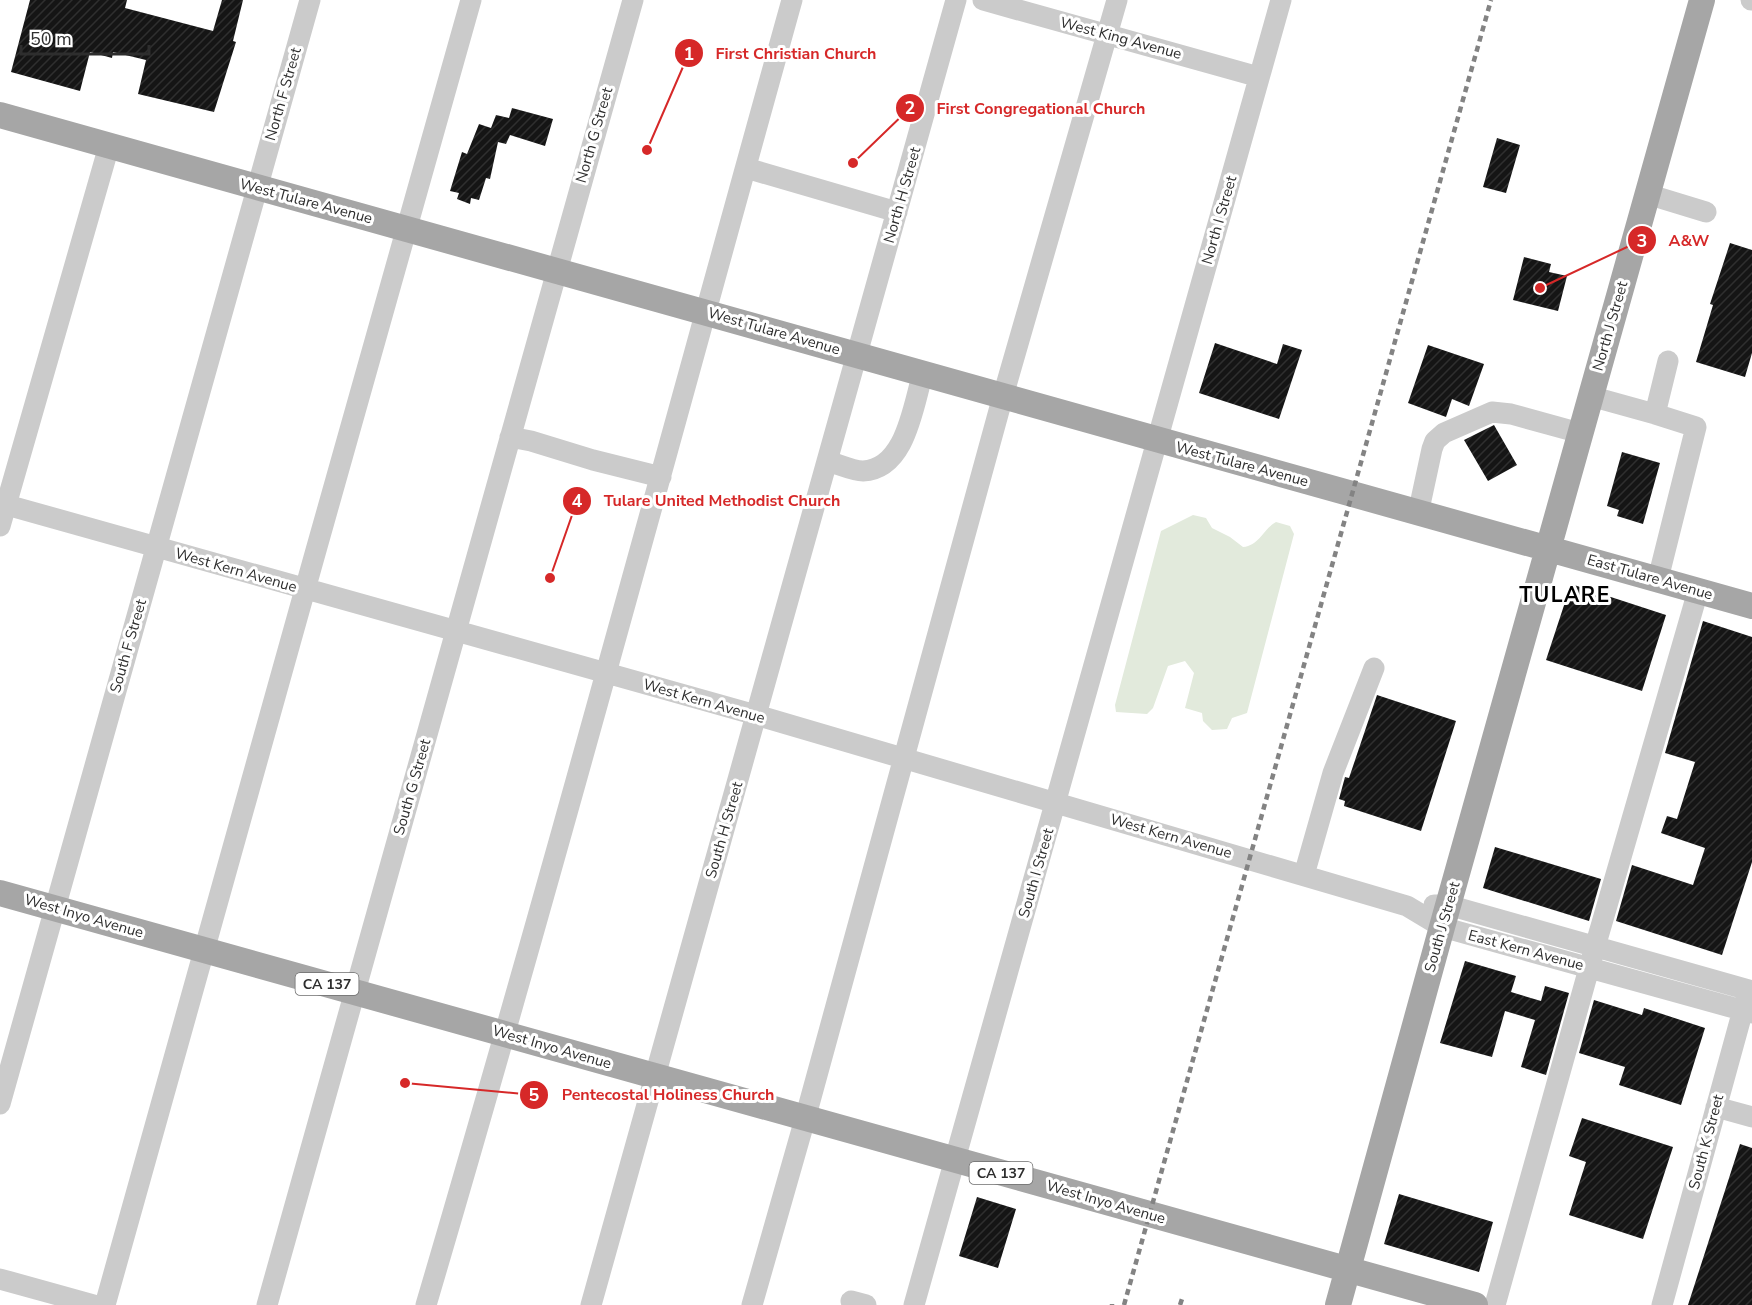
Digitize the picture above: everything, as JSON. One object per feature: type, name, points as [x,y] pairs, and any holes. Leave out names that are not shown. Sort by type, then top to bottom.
[{"type":"main road","name":"North J Street","points":[[1547,549],[1702,0]]},
{"type":"main road","name":"West Tulare Avenue","points":[[0,116],[857,354],[1158,441],[1547,549]]},
{"type":"main road","name":"East Tulare Avenue","points":[[1547,549],[1752,606]]},
{"type":"main road","name":"South J Street","points":[[1338,1305],[1346,1269],[1547,549]]},
{"type":"main road","name":"West Inyo Avenue","points":[[0,892],[1346,1269]]},
{"type":"main road","name":"CA 137","points":[[1346,1269],[1475,1305]]},
{"type":"street","name":"North F Street","points":[[256,187],[310,0]]},
{"type":"street","points":[[105,1305],[206,950],[405,228],[471,0]]},
{"type":"street","name":"North G Street","points":[[556,270],[633,0]]},
{"type":"street","points":[[426,1305],[506,1034],[607,674],[792,0]]},
{"type":"street","name":"North H Street","points":[[857,354],[956,0]]},
{"type":"street","name":"West King Avenue","points":[[983,0],[1259,77]]},
{"type":"street","points":[[752,1305],[1003,396],[1117,0]]},
{"type":"street","name":"North I Street","points":[[1158,441],[1281,0]]},
{"type":"street","points":[[0,526],[3,504],[109,146]]},
{"type":"street","points":[[746,168],[897,212]]},
{"type":"street","name":"South F Street","points":[[0,1104],[256,187]]},
{"type":"street","points":[[1647,194],[1706,212]]},
{"type":"street","name":"South G Street","points":[[267,1305],[556,270]]},
{"type":"street","name":"South H Street","points":[[591,1305],[857,354]]},
{"type":"street","points":[[1654,414],[1668,361]]},
{"type":"street","points":[[827,461],[863,471],[887,464],[903,440],[922,373]]},
{"type":"street","points":[[1590,396],[1696,427],[1658,579]]},
{"type":"street","points":[[1418,514],[1432,449],[1435,441],[1444,433],[1492,412],[1511,414],[1580,433]]},
{"type":"street","points":[[510,437],[661,477]]},
{"type":"street","name":"South I Street","points":[[914,1305],[1158,441]]},
{"type":"street","name":"West Kern Avenue","points":[[3,504],[756,715],[1407,906]]},
{"type":"street","points":[[1495,1305],[1592,957],[1698,591]]},
{"type":"street","points":[[1304,875],[1333,773],[1374,668]]},
{"type":"street","name":"East Kern Avenue","points":[[1407,906],[1749,997]]},
{"type":"street","name":"South K Street","points":[[1662,1305],[1716,1107],[1749,997]]},
{"type":"street","points":[[1716,1107],[1752,1117]]},
{"type":"street","points":[[0,1279],[94,1305]]},
{"type":"shaded area","points":[[1193,515],[1206,518],[1212,528],[1243,547],[1254,543],[1276,522],[1290,526],[1294,534],[1247,713],[1232,718],[1227,729],[1212,730],[1203,721],[1202,713],[1185,708],[1194,673],[1185,661],[1168,666],[1153,708],[1147,714],[1116,712],[1115,705],[1161,531]]},
{"type":"building","points":[[30,0],[127,0],[125,8],[213,31],[222,0],[243,0],[233,41],[236,42],[214,112],[138,94],[146,60],[113,52],[112,58],[90,52],[80,91],[11,72]]},
{"type":"building","points":[[512,108],[553,119],[545,146],[510,135],[506,144],[498,142],[490,179],[486,178],[479,200],[471,198],[470,204],[457,199],[459,193],[450,191],[462,152],[467,154],[479,124],[491,128],[496,115],[509,118]]},
{"type":"building","points":[[1497,138],[1520,145],[1506,193],[1483,187]]},
{"type":"building","points":[[1730,243],[1752,250],[1752,353],[1745,377],[1696,362],[1713,305],[1710,304]]},
{"type":"building","points":[[1524,257],[1551,264],[1549,272],[1567,276],[1558,311],[1513,300]]},
{"type":"building","points":[[1215,343],[1277,364],[1283,344],[1302,350],[1279,419],[1199,393]]},
{"type":"building","points":[[1428,345],[1484,364],[1469,406],[1452,399],[1446,417],[1408,403]]},
{"type":"building","points":[[1494,425],[1517,465],[1488,481],[1464,440]]},
{"type":"building","points":[[1622,452],[1660,463],[1643,524],[1617,516],[1619,510],[1607,506]]},
{"type":"building","points":[[1571,584],[1666,615],[1642,691],[1546,660]]},
{"type":"building","points":[[1703,621],[1752,637],[1752,862],[1722,955],[1616,921],[1632,865],[1693,885],[1705,848],[1661,833],[1667,816],[1677,819],[1695,762],[1665,753]]},
{"type":"building","points":[[1377,695],[1456,721],[1421,831],[1344,806],[1345,801],[1339,799],[1345,777],[1349,778]]},
{"type":"building","points":[[1495,847],[1601,879],[1589,921],[1483,888]]},
{"type":"building","points":[[1465,961],[1516,976],[1511,992],[1541,1001],[1545,986],[1569,993],[1546,1075],[1521,1067],[1535,1020],[1505,1011],[1492,1057],[1440,1043]]},
{"type":"building","points":[[1594,1000],[1642,1015],[1644,1008],[1705,1028],[1681,1105],[1619,1085],[1625,1067],[1579,1053]]},
{"type":"building","points":[[1582,1118],[1673,1147],[1643,1239],[1569,1215],[1586,1162],[1569,1156]]},
{"type":"building","points":[[1740,1144],[1752,1148],[1752,1305],[1688,1305]]},
{"type":"building","points":[[1399,1194],[1493,1222],[1479,1272],[1384,1244]]},
{"type":"building","points":[[977,1197],[1016,1209],[998,1268],[959,1256]]},
{"type":"railway","points":[[1124,1305],[1491,0]]},
{"type":"railway","points":[[1180,1305],[1182,1299]]},
{"type":"place","name":"First Christian Church","points":[[647,150]]},
{"type":"place","name":"First Congregational Church","points":[[853,163]]},
{"type":"place","name":"A&W","points":[[1540,288]]},
{"type":"place","name":"Tulare United Methodist Church","points":[[550,578]]},
{"type":"place","name":"Pentecostal Holiness Church","points":[[405,1083]]},
{"type":"district","name":"TULARE","points":[[1565,595]]}]
